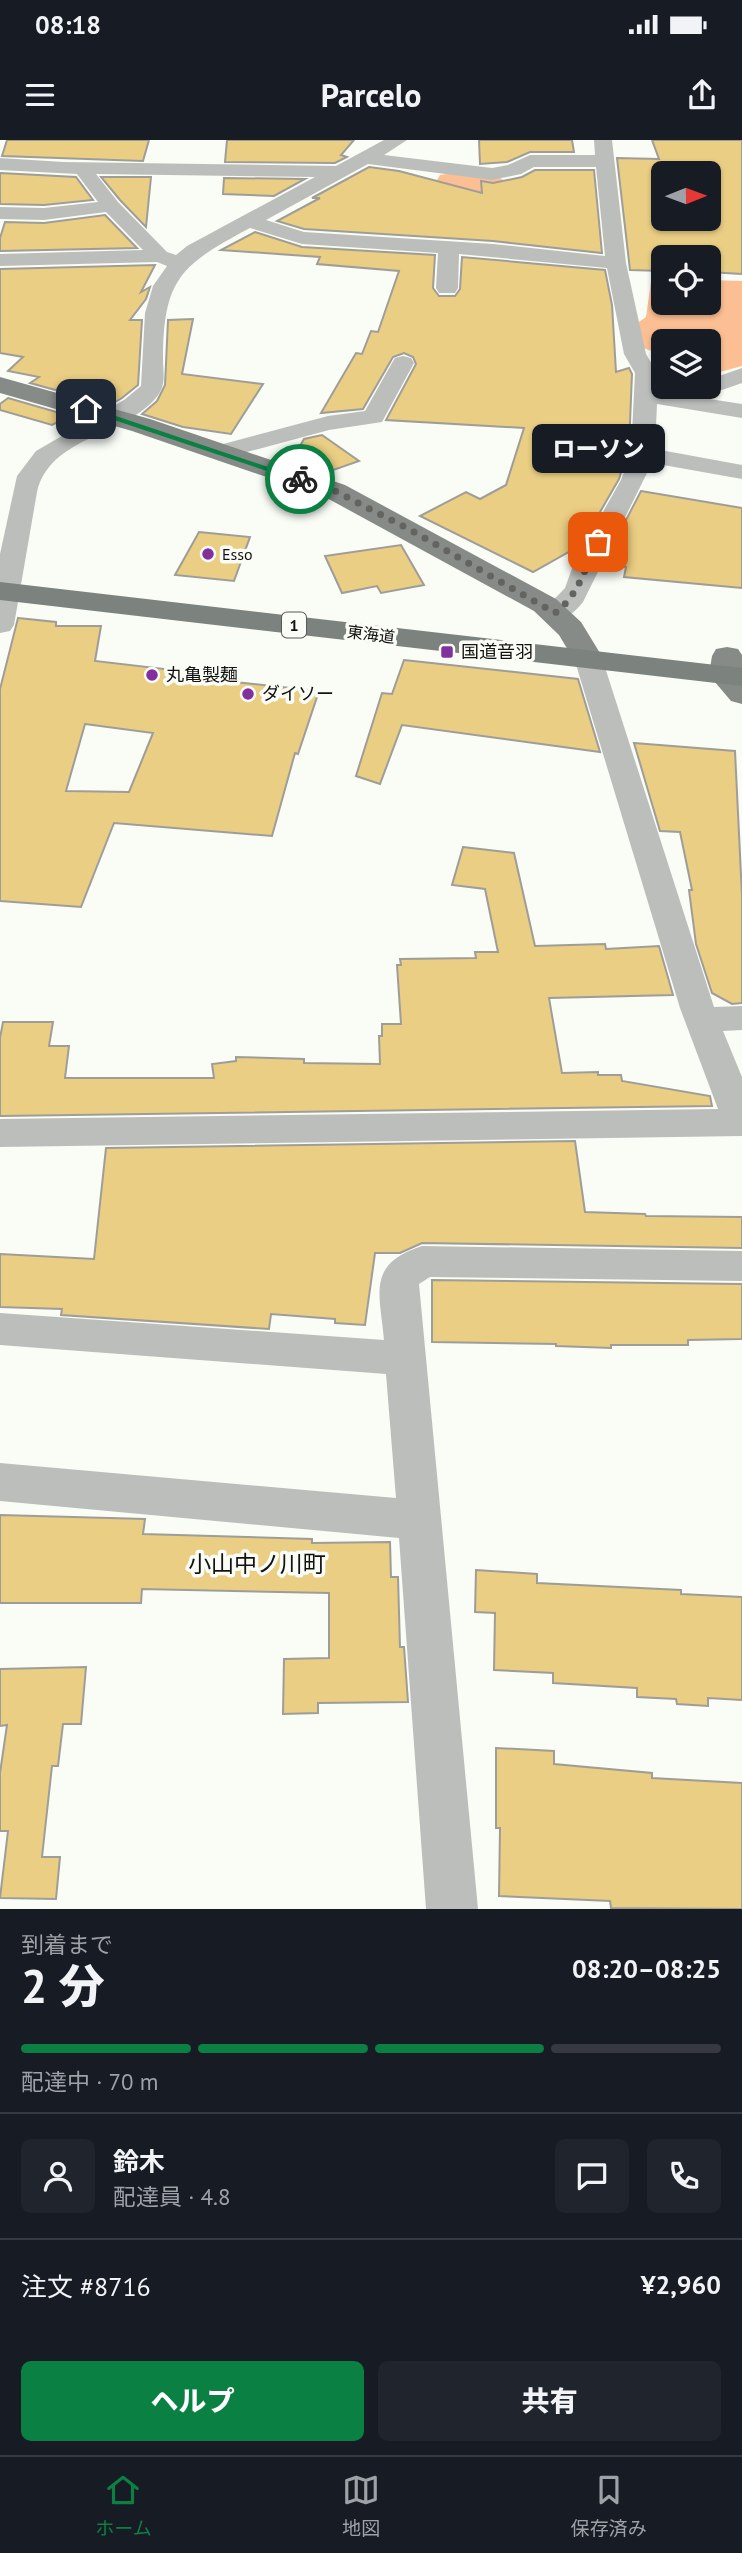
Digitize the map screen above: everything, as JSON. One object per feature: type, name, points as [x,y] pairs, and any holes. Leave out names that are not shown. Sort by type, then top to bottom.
[{"type":"highway","name":"東海道","points":[[3,582],[583,648],[736,672]]},
{"type":"main road","points":[[0,385],[111,416],[335,491],[409,529],[555,613],[583,648]]},
{"type":"street","points":[[0,260],[169,259],[194,250],[250,221],[398,140]]},
{"type":"street","points":[[364,158],[492,174],[514,170],[530,161],[605,151],[616,263],[635,354],[651,380]]},
{"type":"street","points":[[0,164],[83,169],[188,168],[339,172]]},
{"type":"street","points":[[83,169],[111,206],[169,259]]},
{"type":"street","points":[[0,213],[44,214],[111,206]]},
{"type":"street","points":[[250,221],[302,238],[449,247],[616,263]]},
{"type":"street","points":[[447,288],[449,247]]},
{"type":"street","points":[[0,625],[3,582],[18,533],[24,492],[34,468],[60,445],[141,400],[153,386],[156,307],[169,259]]},
{"type":"street","points":[[220,452],[328,424],[374,417],[403,363]]},
{"type":"street","points":[[721,383],[742,375]]},
{"type":"street","points":[[555,613],[569,602],[578,589],[586,563],[633,480],[643,454],[651,390]]},
{"type":"street","points":[[705,399],[742,411]]},
{"type":"street","points":[[643,454],[742,472]]},
{"type":"street","points":[[0,1133],[742,1122],[702,1019],[583,648]]},
{"type":"street","points":[[702,1019],[742,1018]]},
{"type":"street","points":[[452,1909],[399,1278],[422,1261],[742,1266]]},
{"type":"street","points":[[0,1329],[406,1359]]},
{"type":"street","points":[[0,1482],[419,1520]]},
{"type":"shaded area","points":[[453,173],[500,178],[514,187],[483,209],[436,182],[440,175]]},
{"type":"shaded area","points":[[721,280],[742,281],[742,366],[721,372],[721,329],[651,329],[651,351],[643,348],[636,324],[646,317],[651,282],[651,315],[721,315]]},
{"type":"building","points":[[7,140],[149,140],[143,161],[2,156]]},
{"type":"building","points":[[227,140],[354,140],[341,155],[347,157],[335,163],[225,162]]},
{"type":"building","points":[[479,140],[572,140],[574,152],[530,152],[507,162],[480,164]]},
{"type":"building","points":[[652,140],[742,140],[742,274],[721,273],[721,245],[651,245],[651,271],[630,270],[617,158],[659,159]]},
{"type":"building","points":[[369,167],[399,171],[482,193],[481,181],[493,183],[522,177],[535,170],[594,170],[602,253],[493,241],[304,229],[277,221],[320,198],[312,198]]},
{"type":"building","points":[[0,173],[76,177],[93,200],[44,205],[0,204]]},
{"type":"building","points":[[101,177],[151,177],[146,227],[120,200]]},
{"type":"building","points":[[224,178],[305,179],[274,196],[223,194]]},
{"type":"building","points":[[105,215],[137,248],[0,251],[0,238],[5,222],[44,223]]},
{"type":"building","points":[[255,232],[302,247],[435,255],[433,288],[439,296],[455,296],[460,289],[462,257],[605,270],[612,305],[616,372],[629,368],[632,374],[629,446],[619,479],[581,545],[533,572],[420,516],[466,492],[480,499],[506,485],[524,428],[386,420],[416,364],[413,357],[404,353],[393,357],[363,409],[321,413],[356,353],[362,354],[371,331],[378,332],[399,271],[317,264],[320,257],[221,250]]},
{"type":"building","points":[[155,265],[141,292],[150,287],[146,299],[130,320],[142,320],[138,385],[122,398],[110,405],[30,383],[39,377],[8,371],[23,357],[0,353],[0,269]]},
{"type":"building","points":[[193,319],[182,374],[263,384],[231,434],[183,427],[142,414],[157,401],[165,385],[168,320]]},
{"type":"building","points":[[8,398],[84,420],[73,426],[58,422],[52,425],[0,410],[0,404]]},
{"type":"building","points":[[322,435],[359,461],[322,474],[295,455],[304,439]]},
{"type":"building","points":[[641,491],[742,508],[742,588],[624,577],[626,567],[615,565],[626,520]]},
{"type":"building","name":"Esso","points":[[199,532],[250,537],[234,581],[175,575]]},
{"type":"building","points":[[401,545],[424,585],[381,593],[377,586],[342,593],[325,556]]},
{"type":"building","points":[[18,618],[56,622],[56,626],[101,626],[95,661],[190,672],[187,677],[319,691],[298,754],[295,753],[272,836],[114,823],[81,907],[0,901],[0,689]],"holes":[[[85,724],[153,733],[129,792],[66,791]]]},
{"type":"building","points":[[404,660],[578,679],[600,752],[402,725],[380,784],[356,776],[382,693],[392,694]]},
{"type":"building","points":[[634,743],[735,751],[742,896],[742,1003],[732,1004],[712,993],[696,944],[689,890],[692,890],[680,832],[660,831]]},
{"type":"building","points":[[463,847],[514,853],[535,946],[605,944],[606,949],[659,946],[673,995],[549,998],[562,1073],[598,1072],[598,1075],[621,1075],[622,1081],[710,1096],[712,1106],[0,1116],[0,1038],[3,1022],[53,1022],[49,1046],[69,1046],[65,1078],[214,1078],[212,1064],[236,1061],[236,1057],[304,1059],[304,1063],[380,1064],[379,1036],[382,1036],[382,1024],[401,1024],[397,965],[401,965],[400,959],[476,958],[475,952],[498,952],[485,889],[452,885]]},
{"type":"building","points":[[575,1141],[585,1212],[742,1217],[742,1248],[422,1243],[400,1253],[375,1253],[365,1325],[335,1323],[335,1319],[271,1314],[269,1329],[61,1315],[62,1309],[0,1307],[0,1254],[94,1259],[106,1148]]},
{"type":"building","points":[[432,1280],[742,1284],[742,1339],[688,1340],[688,1345],[611,1345],[611,1348],[556,1344],[432,1342]]},
{"type":"building","points":[[0,1515],[145,1519],[143,1534],[312,1539],[312,1543],[390,1542],[391,1577],[398,1577],[400,1647],[404,1647],[408,1702],[318,1703],[318,1713],[283,1714],[284,1659],[329,1658],[329,1593],[142,1589],[141,1603],[0,1603]]},
{"type":"building","points":[[476,1570],[537,1574],[537,1583],[681,1590],[681,1594],[742,1597],[742,1700],[708,1698],[708,1706],[677,1704],[676,1699],[637,1697],[637,1688],[553,1683],[553,1673],[494,1670],[495,1613],[475,1612]]},
{"type":"building","points":[[86,1667],[81,1724],[63,1724],[58,1766],[52,1766],[42,1857],[60,1857],[56,1899],[0,1898],[8,1831],[0,1831],[0,1773],[7,1725],[0,1726],[0,1669]]},
{"type":"building","points":[[496,1748],[554,1751],[554,1764],[652,1773],[652,1778],[742,1783],[742,1909],[611,1908],[610,1901],[499,1896],[500,1828],[496,1828]]},
{"type":"way so far","points":[[300,479],[335,491],[409,529],[555,613],[569,602],[578,589],[586,563],[598,542]]},
{"type":"place","name":"ローソン","points":[[598,542]]},
{"type":"place","name":"Esso","points":[[208,554]]},
{"type":"place","name":"国道音羽","points":[[447,652]]},
{"type":"place","name":"丸亀製麺","points":[[152,675]]},
{"type":"place","name":"ダイソー","points":[[248,694]]},
{"type":"district","name":"小山中ノ川町","points":[[257,1564]]},
{"type":"route","points":[[86,409],[300,479]]}]
